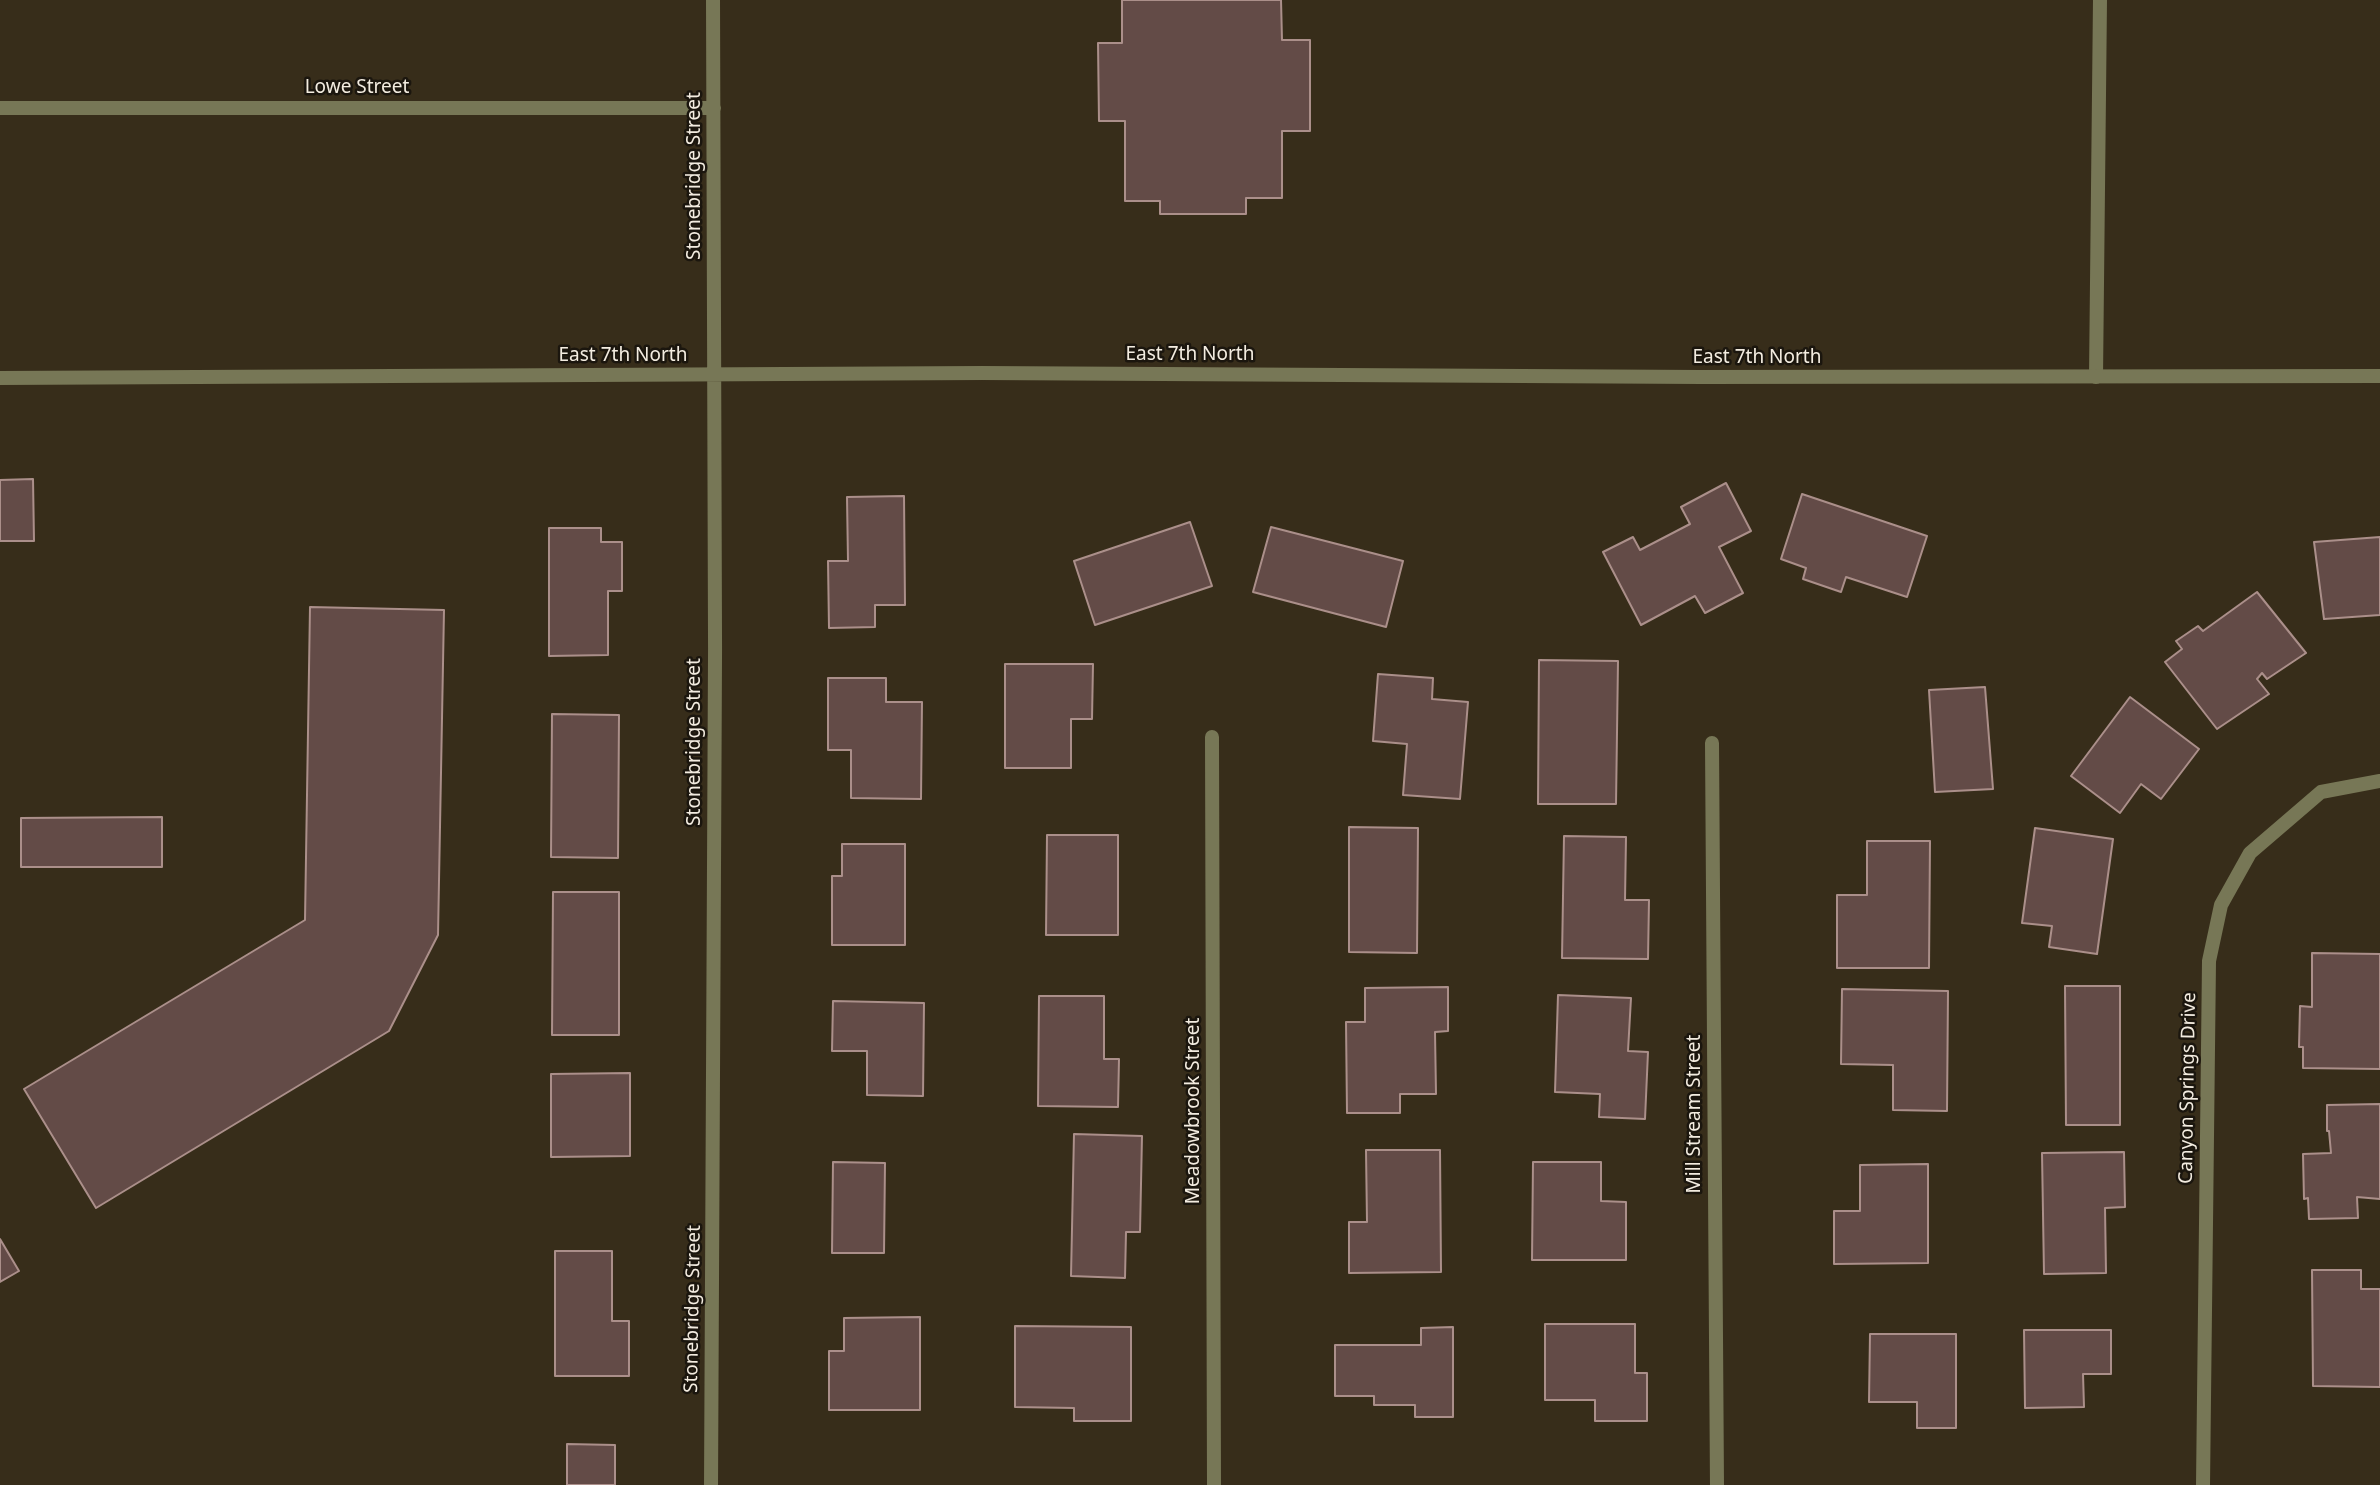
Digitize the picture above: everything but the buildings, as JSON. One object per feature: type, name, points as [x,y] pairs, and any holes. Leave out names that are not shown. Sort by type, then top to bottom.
[{"type":"street","name":"Stonebridge Street","points":[[710,1485],[714,1194],[713,0]]},
{"type":"street","points":[[2096,377],[2100,0]]},
{"type":"street","name":"Lowe Street","points":[[0,108],[714,108]]},
{"type":"street","name":"East 7th North","points":[[0,378],[1012,373],[1702,377],[2380,376]]},
{"type":"street","name":"Meadowbrook Street","points":[[1213,737],[1214,1485]]},
{"type":"street","name":"Mill Stream Street","points":[[1712,743],[1717,1485]]},
{"type":"street","name":"Canyon Springs Drive","points":[[2203,1485],[2209,961],[2221,905],[2250,853],[2321,792],[2380,780]]}]
